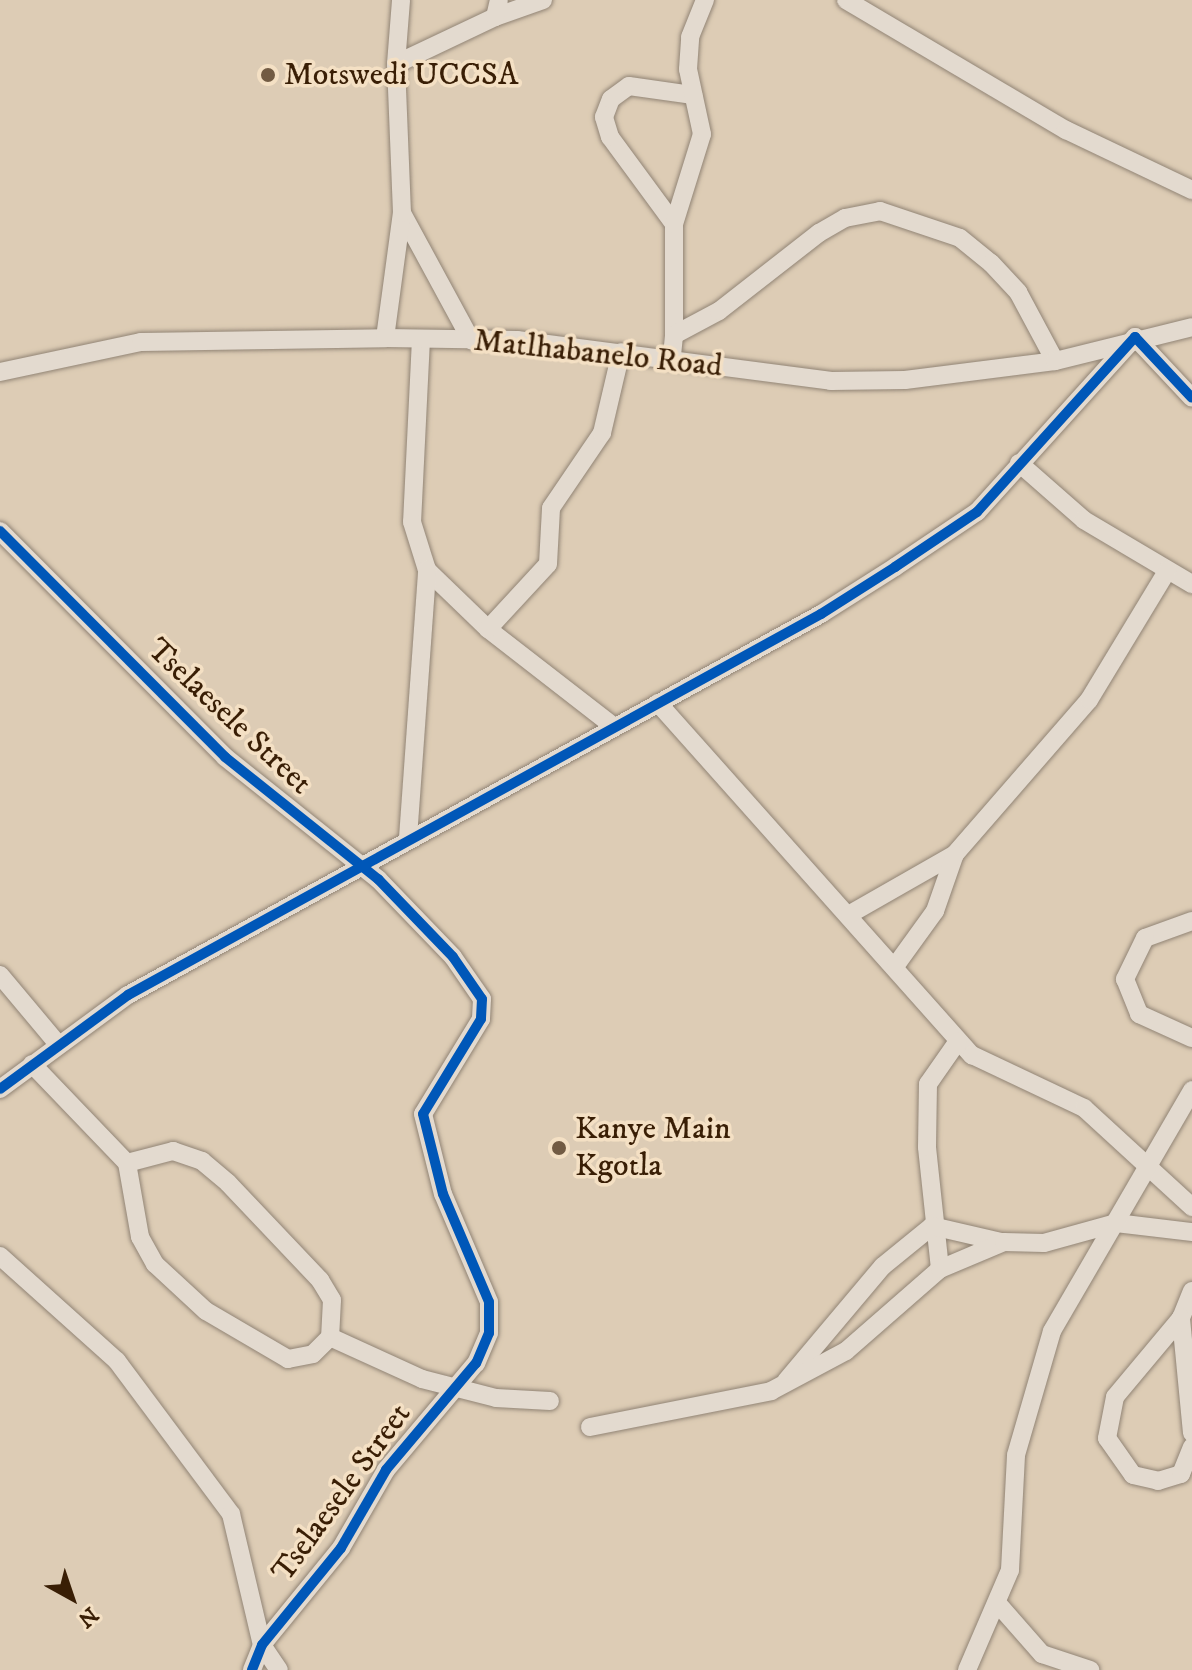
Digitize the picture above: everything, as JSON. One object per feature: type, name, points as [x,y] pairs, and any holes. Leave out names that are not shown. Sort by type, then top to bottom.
[{"type":"street","points":[[385,338],[402,213],[396,64],[401,0]]},
{"type":"street","points":[[396,64],[497,9],[543,0]]},
{"type":"street","points":[[672,355],[674,224],[702,134],[693,95],[690,37],[705,0]]},
{"type":"street","points":[[846,0],[1066,130],[1192,190]]},
{"type":"street","points":[[674,224],[610,137],[604,117],[611,99],[629,86],[693,95]]},
{"type":"street","points":[[674,335],[719,311],[819,233],[845,218],[880,211],[960,238],[991,263],[1018,292],[1055,361]]},
{"type":"street","points":[[402,213],[471,340]]},
{"type":"street","name":"Matlhabanelo Road","points":[[0,372],[141,342],[385,338],[471,340],[672,355],[854,382],[1055,361],[1135,337],[1192,327]]},
{"type":"street","points":[[0,1089],[57,1043],[128,995],[364,866],[408,838],[821,614],[977,512],[1019,463],[1077,409],[1135,337],[1192,398]]},
{"type":"street","points":[[408,838],[427,570],[412,522],[421,339]]},
{"type":"street","points":[[488,629],[548,564],[551,508],[602,433],[621,352]]},
{"type":"street","points":[[1019,463],[1084,520],[1192,584]]},
{"type":"street","name":"Tselaesele Street","points":[[0,531],[225,757],[364,866],[453,957],[482,999],[481,1019],[423,1114],[443,1194],[489,1302],[489,1333],[476,1363],[452,1386],[386,1470],[341,1548],[262,1645],[252,1670]]},
{"type":"street","points":[[427,570],[488,629],[613,726]]},
{"type":"street","points":[[850,914],[955,854],[1089,700],[1167,571]]},
{"type":"street","points":[[658,703],[896,965],[958,1041],[989,1066],[1084,1108],[1192,1207]]},
{"type":"street","points":[[896,965],[935,911],[955,854]]},
{"type":"street","points":[[1192,921],[1145,938],[1125,979],[1139,1014],[1192,1038]]},
{"type":"street","points":[[0,975],[57,1043]]},
{"type":"street","points":[[940,1269],[932,1226],[928,1084],[958,1041]]},
{"type":"street","points":[[32,1064],[127,1163],[140,1237],[176,1288],[288,1359],[306,1358],[330,1337],[335,1316],[326,1290],[228,1183],[202,1161],[173,1151],[127,1163]]},
{"type":"street","points":[[967,1670],[998,1604],[1010,1570],[1016,1455],[1031,1390],[1052,1331],[1151,1170],[1192,1090]]},
{"type":"street","points":[[932,1226],[1004,1242],[1044,1243],[1116,1223],[1192,1232]]},
{"type":"street","points":[[782,1385],[862,1291],[932,1226]]},
{"type":"street","points":[[590,1427],[782,1385],[846,1351],[884,1311],[940,1269],[1004,1242]]},
{"type":"street","points":[[0,1256],[117,1361],[231,1514],[262,1645],[279,1670]]},
{"type":"street","points":[[862,1291],[884,1311]]},
{"type":"street","points":[[1192,1291],[1181,1318],[1115,1397],[1107,1438],[1133,1475],[1158,1481],[1186,1480],[1192,1447]]},
{"type":"street","points":[[1181,1318],[1192,1433]]},
{"type":"street","points":[[330,1337],[452,1386],[550,1401]]},
{"type":"street","points":[[998,1604],[1042,1654],[1090,1670]]},
{"type":"cycle path","points":[[0,1089],[128,995],[821,614],[895,567],[977,512],[1135,337],[1192,398]]},
{"type":"cycle path","points":[[0,531],[225,757],[378,879],[453,957],[482,999],[481,1019],[423,1114],[443,1194],[489,1302],[489,1333],[476,1363],[386,1470],[341,1548],[262,1645],[252,1670]]},
{"type":"place","name":"Motswedi UCCSA","points":[[268,75]]},
{"type":"place","name":"Kanye Main Kgotla","points":[[559,1148]]}]
